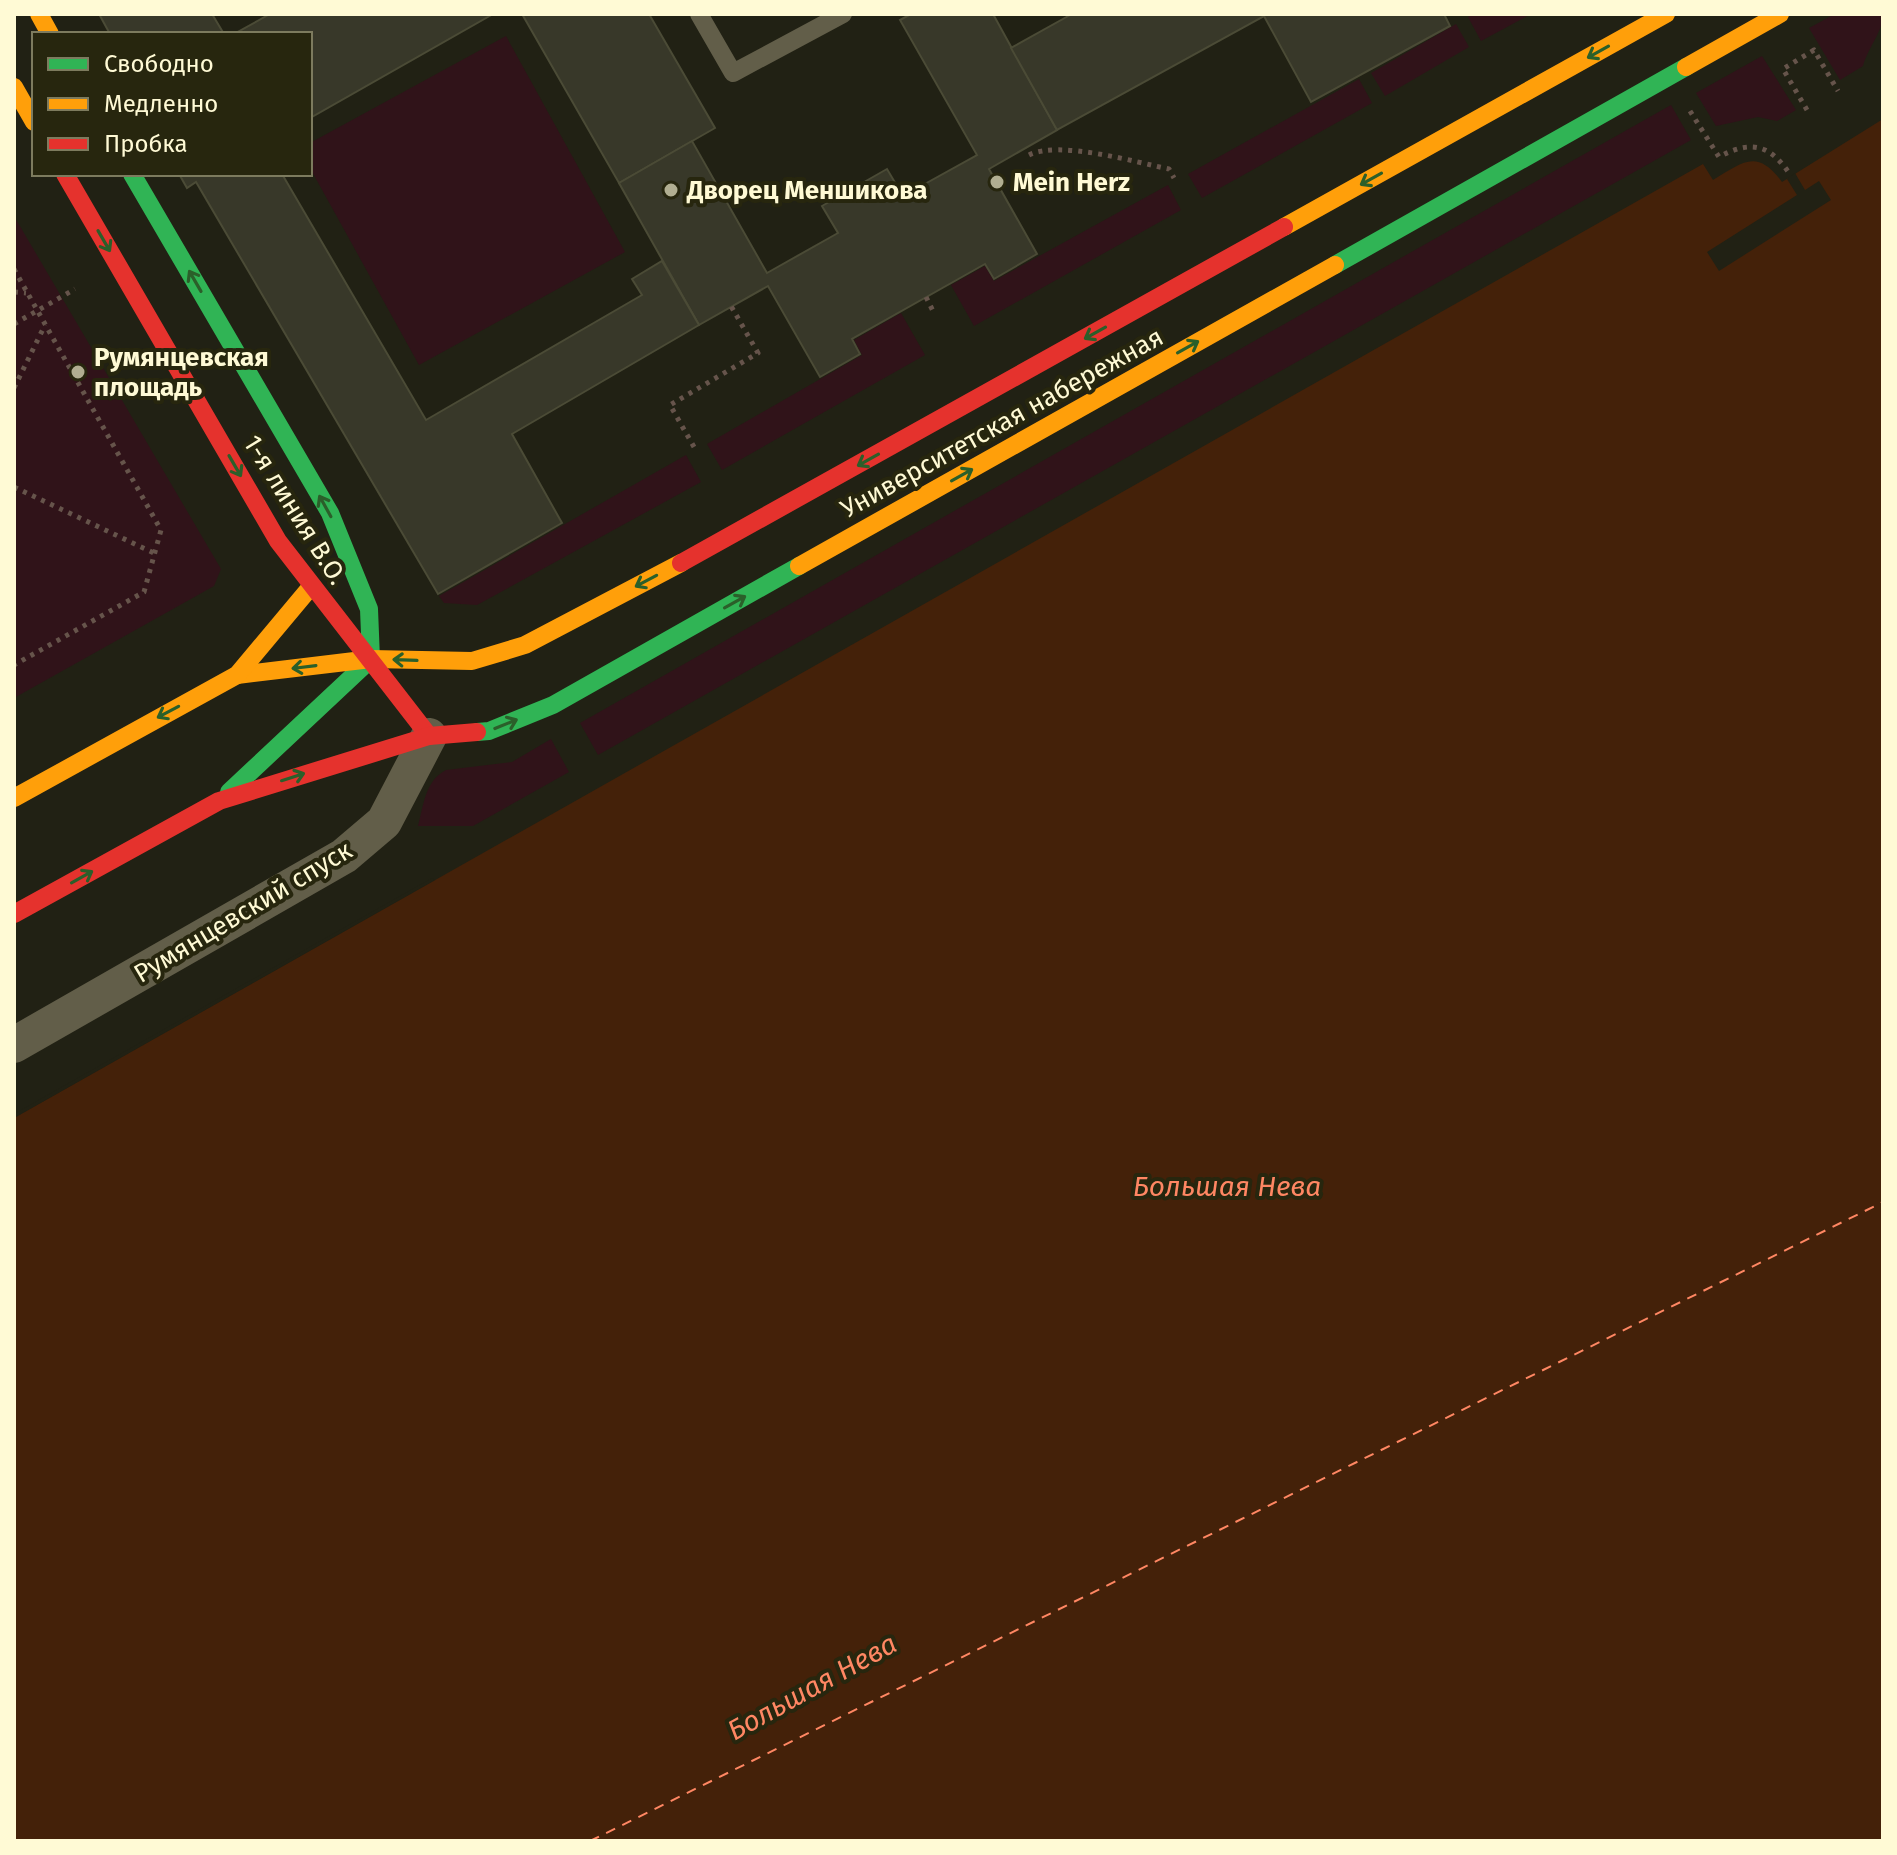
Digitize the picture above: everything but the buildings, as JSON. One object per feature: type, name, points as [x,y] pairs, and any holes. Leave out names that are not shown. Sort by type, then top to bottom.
[{"type":"main road","points":[[39,14],[49,32]]},
{"type":"main road","name":"Университетская набережная","points":[[237,675],[371,659],[472,661],[525,645],[715,545],[1666,14]]},
{"type":"main road","name":"Университетская набережная","points":[[14,914],[219,801],[429,736],[489,731],[553,705],[1780,14]]},
{"type":"main road","points":[[14,87],[32,118]]},
{"type":"main road","name":"1-я линия В.О.","points":[[66,176],[309,589],[371,659],[429,736]]},
{"type":"main road","points":[[133,176],[330,513],[369,609],[371,659]]},
{"type":"main road","name":"Университетская набережная","points":[[14,798],[237,675],[309,589]]},
{"type":"main road","name":"Университетская набережная","points":[[219,801],[371,659]]},
{"type":"street","name":"Румянцевский спуск","points":[[14,1045],[344,856],[384,822],[429,736]]},
{"type":"lane","points":[[699,14],[733,73],[843,14]]},
{"type":"lane","points":[[1614,14],[1626,36]]},
{"type":"path","points":[[1807,110],[1783,69],[1797,60],[1814,50],[1838,91]]},
{"type":"path","points":[[1702,130],[1719,157],[1744,146],[1760,146],[1773,151],[1791,176]]},
{"type":"path","points":[[1029,155],[1042,148],[1107,157],[1169,169],[1174,178]]},
{"type":"path","points":[[14,269],[161,530],[144,592],[14,665]]},
{"type":"path","points":[[14,324],[75,289]]},
{"type":"path","points":[[14,292],[27,293]]},
{"type":"path","points":[[926,297],[933,311]]},
{"type":"path","points":[[694,447],[670,405],[758,353],[731,306]]},
{"type":"path","points":[[14,388],[45,325]]},
{"type":"path","points":[[14,487],[154,553]]},
{"type":"shaded area","points":[[1474,14],[1531,14],[1481,41],[1468,17]]},
{"type":"shaded area","points":[[1835,14],[1883,14],[1881,27],[1863,66],[1840,80],[1809,28]]},
{"type":"shaded area","points":[[1456,24],[1469,47],[1385,96],[1371,73]]},
{"type":"shaded area","points":[[506,36],[625,252],[419,365],[312,172],[312,142]]},
{"type":"shaded area","points":[[1762,56],[1796,110],[1777,121],[1758,117],[1716,126],[1696,93]]},
{"type":"shaded area","points":[[1359,79],[1372,103],[1202,198],[1188,174]]},
{"type":"shaded area","points":[[1671,105],[1691,140],[598,755],[580,723]]},
{"type":"shaded area","points":[[1168,185],[1181,210],[974,326],[951,285],[985,266],[994,281]]},
{"type":"shaded area","name":"Румянцевская площадь","points":[[14,216],[221,569],[214,586],[14,698]]},
{"type":"shaded area","points":[[901,313],[925,355],[722,470],[707,444],[862,355],[854,340]]},
{"type":"shaded area","points":[[686,455],[701,482],[477,605],[444,603],[439,596]]},
{"type":"shaded area","points":[[551,739],[569,772],[473,826],[418,826],[429,787],[446,770],[512,762]]},
{"type":"water","name":"Большая Нева","points":[[1883,119],[1883,1841],[14,1841],[14,1118],[1703,164],[1713,180],[1741,164],[1757,162],[1773,171],[1782,182]]},
{"type":"pier","points":[[1795,173],[1805,190],[1819,181],[1831,200],[1719,271],[1707,252],[1797,195],[1787,179]]},
{"type":"pier","points":[[432,878],[435,880],[14,1118],[14,1114]]},
{"type":"ferry route","points":[[590,1841],[1883,1202]]},
{"type":"traffic: fast","points":[[1335,265],[1686,67]]},
{"type":"traffic: fast","points":[[133,176],[330,513],[369,609],[371,659]]},
{"type":"traffic: fast","points":[[477,732],[489,731],[553,705],[799,566]]},
{"type":"traffic: fast","points":[[229,792],[371,659]]},
{"type":"traffic: slow","points":[[39,14],[49,32]]},
{"type":"traffic: slow","points":[[1284,227],[1666,14]]},
{"type":"traffic: slow","points":[[1686,67],[1780,14]]},
{"type":"traffic: slow","points":[[14,87],[32,118]]},
{"type":"traffic: slow","points":[[799,566],[1335,265]]},
{"type":"traffic: slow","points":[[237,675],[371,659],[472,661],[525,645],[681,563]]},
{"type":"traffic: slow","points":[[14,798],[237,675],[309,589]]},
{"type":"traffic: jam","points":[[66,176],[278,541],[429,736]]},
{"type":"traffic: jam","points":[[681,563],[1284,227]]},
{"type":"traffic: jam","points":[[14,914],[219,801],[429,736],[477,732]]},
{"type":"place","name":"Mein Herz","points":[[997,182]]},
{"type":"place","name":"Дворец Меншикова","points":[[671,190]]},
{"type":"place","name":"Румянцевская площадь","points":[[78,372]]}]
